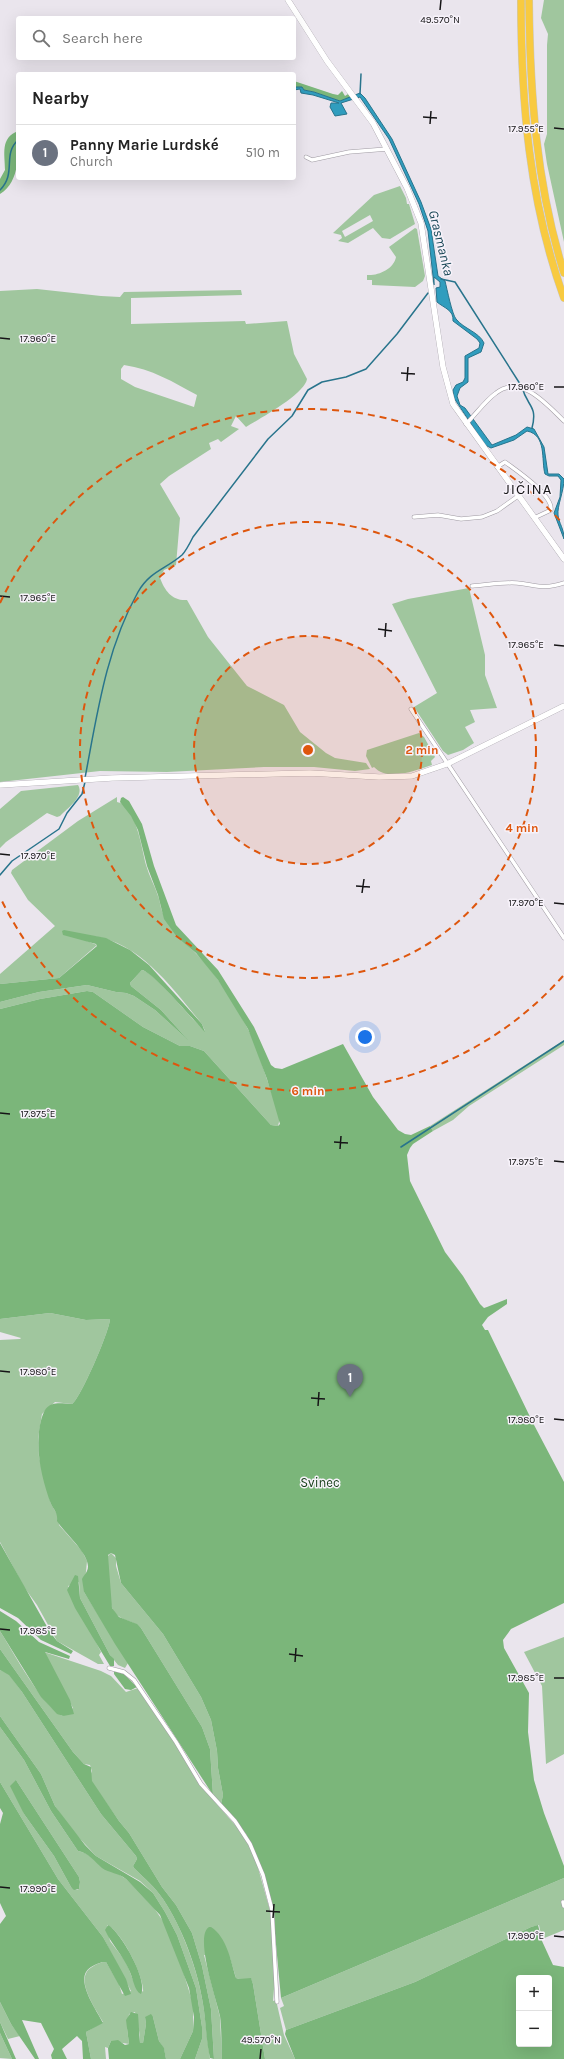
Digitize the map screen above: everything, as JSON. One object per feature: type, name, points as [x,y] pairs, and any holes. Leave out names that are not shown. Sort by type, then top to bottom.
[{"type":"highway","points":[[521,0],[522,86],[528,150],[544,231],[564,298]]},
{"type":"highway","points":[[529,0],[530,85],[536,148],[548,214],[564,273]]},
{"type":"street","points":[[288,0],[327,61],[363,108],[388,148],[407,188],[421,223],[447,388],[453,404],[469,420],[497,467],[564,559]]},
{"type":"street","points":[[306,156],[312,160],[349,152],[388,148]]},
{"type":"street","points":[[469,420],[497,392],[505,388],[526,390],[537,395],[564,421]]},
{"type":"street","points":[[497,467],[506,462],[535,486],[548,500],[552,506],[551,510],[534,518]]},
{"type":"street","points":[[414,517],[438,515],[461,519],[482,517],[498,511],[518,496]]},
{"type":"street","points":[[472,586],[518,583],[538,588],[564,584]]},
{"type":"street","points":[[0,785],[85,779],[310,773],[379,777],[412,776],[447,764],[564,706]]},
{"type":"street","points":[[411,710],[564,938]]},
{"type":"street","points":[[109,1668],[124,1672],[134,1680],[176,1742],[201,1784],[235,1822],[250,1844],[263,1875],[272,1910],[277,2002]]},
{"type":"green space","points":[[544,0],[564,0],[564,242],[544,144],[547,134],[548,34],[541,18]]},
{"type":"green space","points":[[296,82],[333,94],[338,95],[342,91],[345,96],[348,94],[351,97],[340,101],[304,90],[302,87],[296,87]]},
{"type":"green space","points":[[16,132],[16,170],[12,182],[0,194],[0,179],[5,170],[4,152],[6,142],[12,134]]},
{"type":"green space","points":[[400,186],[406,198],[407,204],[409,204],[415,224],[390,239],[382,238],[373,228],[348,243],[338,241],[342,238],[341,235],[333,233],[374,195]],"holes":[[[370,215],[373,221],[345,237],[342,231]]]},
{"type":"green space","points":[[415,228],[417,229],[425,276],[423,281],[415,287],[372,285],[372,280],[367,280],[367,275],[380,273],[389,268],[395,261],[396,257],[389,247]]},
{"type":"green space","points":[[37,289],[120,297],[124,292],[241,290],[242,295],[131,298],[131,324],[245,321],[246,324],[287,321],[294,354],[307,379],[304,385],[290,399],[246,427],[236,416],[231,426],[239,429],[221,442],[218,439],[209,443],[211,449],[169,476],[160,484],[180,518],[176,565],[164,570],[160,578],[164,587],[173,597],[187,600],[208,637],[247,686],[284,705],[300,732],[326,753],[335,758],[366,763],[370,769],[355,771],[314,767],[264,767],[167,772],[100,771],[0,782],[0,291]],"holes":[[[124,365],[153,373],[197,395],[194,407],[135,387],[121,379],[121,369]]]},
{"type":"green space","points":[[469,588],[485,655],[485,675],[497,708],[470,710],[475,722],[465,727],[474,743],[463,750],[448,755],[443,751],[414,707],[437,693],[392,604],[408,599]]},
{"type":"green space","points":[[419,733],[424,737],[435,757],[431,761],[432,765],[403,774],[387,774],[374,767],[372,768],[366,756],[367,750]]},
{"type":"green space","points":[[78,785],[80,789],[75,802],[60,816],[57,817],[47,813],[6,842],[0,848],[0,809],[21,791]]},
{"type":"green space","points":[[117,797],[117,802],[124,805],[133,819],[140,839],[147,869],[157,892],[161,909],[170,927],[198,956],[218,980],[254,1041],[280,1118],[278,1126],[271,1125],[204,1051],[190,1046],[180,1046],[143,1027],[93,992],[87,991],[40,999],[0,1009],[0,1002],[39,992],[87,985],[134,996],[155,1010],[187,1039],[161,1010],[131,986],[130,983],[142,970],[156,979],[205,1031],[202,1024],[179,996],[155,970],[141,958],[110,940],[93,936],[87,941],[97,945],[59,978],[0,984],[0,974],[55,926],[28,900],[11,873],[12,870],[78,821]]},
{"type":"green space","name":"Svinec","points":[[123,797],[129,801],[142,824],[154,866],[176,925],[218,970],[254,1027],[271,1065],[275,1068],[282,1069],[343,1044],[373,1097],[398,1130],[405,1134],[411,1135],[430,1126],[433,1131],[413,1144],[407,1155],[410,1181],[445,1252],[463,1276],[480,1304],[484,1308],[507,1299],[507,1304],[488,1317],[482,1325],[485,1330],[488,1330],[533,1423],[564,1482],[564,1603],[511,1629],[503,1640],[504,1648],[529,1693],[528,1732],[534,1780],[544,1813],[564,1866],[564,1878],[281,1998],[274,1923],[256,1855],[246,1834],[221,1804],[223,1795],[218,1768],[217,1751],[211,1720],[201,1697],[163,1634],[121,1583],[115,1555],[111,1553],[108,1555],[112,1608],[119,1617],[137,1624],[141,1628],[202,1727],[210,1749],[213,1795],[115,1644],[84,1592],[82,1579],[87,1571],[88,1565],[86,1559],[77,1545],[57,1521],[56,1514],[51,1504],[42,1475],[38,1445],[40,1425],[44,1412],[50,1405],[59,1403],[72,1404],[76,1400],[94,1364],[109,1326],[110,1319],[86,1320],[50,1313],[0,1319],[0,1009],[40,999],[87,991],[93,992],[143,1027],[180,1046],[190,1046],[204,1051],[271,1125],[278,1126],[280,1124],[267,1079],[248,1029],[218,980],[196,953],[177,937],[164,919],[158,895],[147,866],[138,830],[131,816],[120,802],[121,798]]},
{"type":"green space","points":[[64,930],[106,938],[130,950],[149,965],[202,1024],[205,1032],[155,979],[142,970],[130,983],[131,986],[161,1010],[188,1040],[155,1010],[134,996],[87,985],[39,992],[0,1002],[0,984],[59,978],[97,946],[96,944],[63,935],[62,931]]},
{"type":"green space","points":[[564,1040],[564,1045],[469,1106],[453,1120],[433,1131],[430,1126]]},
{"type":"green space","points":[[50,1313],[86,1320],[110,1319],[109,1326],[94,1364],[76,1400],[72,1404],[55,1402],[42,1414],[38,1438],[39,1457],[51,1504],[58,1516],[59,1525],[82,1551],[87,1561],[84,1592],[128,1663],[125,1668],[118,1665],[110,1655],[80,1598],[79,1582],[68,1586],[101,1652],[99,1655],[104,1664],[98,1664],[57,1641],[37,1605],[24,1587],[0,1542],[0,1340],[21,1338],[0,1332],[0,1319]]},
{"type":"green space","points":[[0,1543],[50,1632],[57,1641],[73,1651],[71,1654],[41,1640],[18,1618],[0,1608]]},
{"type":"green space","points":[[111,1553],[116,1558],[116,1566],[121,1583],[163,1634],[201,1697],[211,1720],[217,1751],[218,1768],[223,1795],[221,1804],[213,1795],[210,1749],[202,1727],[141,1628],[122,1618],[113,1610],[110,1596],[107,1557]]},
{"type":"green space","points":[[75,1575],[78,1576],[80,1598],[110,1655],[114,1659],[114,1666],[110,1666],[75,1608],[67,1590]]},
{"type":"green space","points":[[0,1611],[16,1621],[39,1642],[70,1656],[69,1659],[45,1652],[70,1700],[74,1714],[63,1716],[57,1714],[41,1697],[0,1631]]},
{"type":"green space","points":[[0,1631],[38,1691],[55,1711],[63,1716],[73,1708],[44,1652],[101,1671],[111,1676],[126,1692],[138,1688],[175,1743],[199,1784],[244,1835],[255,1857],[271,1914],[276,1989],[274,1989],[273,2001],[276,2000],[284,2035],[295,2059],[265,2059],[251,1979],[236,1978],[230,1958],[204,1955],[220,2017],[222,2059],[214,2059],[211,2009],[202,1966],[192,1933],[176,1905],[162,1887],[129,1833],[91,1781],[90,1776],[92,1771],[90,1765],[84,1764],[73,1752],[0,1649]]},
{"type":"green space","points":[[564,1637],[564,1754],[546,1764],[542,1686],[524,1652]]},
{"type":"green space","points":[[0,1649],[73,1752],[84,1764],[91,1767],[92,1781],[129,1833],[162,1887],[176,1905],[192,1933],[202,1966],[211,2009],[214,2059],[210,2058],[201,1991],[193,1963],[177,1922],[160,1895],[134,1868],[133,1866],[137,1859],[136,1856],[101,1814],[22,1692],[9,1675],[0,1670]]},
{"type":"green space","points":[[0,1670],[9,1674],[22,1692],[101,1814],[136,1856],[137,1859],[133,1866],[134,1868],[156,1890],[170,1910],[183,1936],[201,1991],[210,2059],[195,2059],[202,2039],[202,2027],[196,1988],[177,1935],[165,1912],[153,1893],[140,1881],[96,1856],[71,1829],[55,1806],[41,1774],[0,1716]]},
{"type":"green space","points":[[114,1671],[124,1674],[137,1687],[131,1690],[125,1689],[114,1674]]},
{"type":"green space","points":[[0,1716],[41,1774],[55,1806],[85,1845],[96,1856],[140,1882],[153,1893],[165,1912],[177,1935],[196,1988],[202,2027],[202,2039],[195,2059],[180,2059],[193,2031],[194,2017],[189,1988],[160,1915],[126,1879],[120,1875],[105,1870],[88,1855],[78,1851],[51,1811],[24,1760],[0,1727]]},
{"type":"green space","points":[[0,1727],[24,1760],[51,1811],[78,1851],[85,1853],[126,1879],[154,1908],[165,1924],[183,1971],[193,2004],[193,2031],[180,2059],[166,2059],[164,2049],[159,2041],[153,2017],[145,2017],[146,2024],[143,2043],[140,2043],[140,2035],[135,2012],[129,2014],[127,2028],[129,2044],[111,2041],[108,2048],[105,2047],[106,2059],[91,2059],[86,2032],[103,2022],[91,2002],[85,1986],[87,1972],[95,1965],[106,1962],[119,1984],[122,1994],[131,1991],[103,1937],[58,1879],[0,1782]],"holes":[[[16,1780],[79,1877],[79,1889],[77,1890],[71,1887],[54,1856],[24,1814]],[[107,1925],[119,1936],[131,1955],[143,1985],[143,1992],[133,1980],[126,1962],[110,1941]]]},
{"type":"green space","points":[[16,1780],[79,1877],[79,1889],[74,1890],[71,1887],[54,1856],[24,1814],[10,1786]]},
{"type":"green space","points":[[0,1782],[58,1879],[103,1937],[126,1979],[131,1994],[125,1996],[106,1962],[91,1967],[86,1972],[84,1978],[85,1986],[91,2002],[103,2023],[86,2032],[91,2059],[83,2059],[82,2041],[77,2036],[62,2049],[67,2059],[52,2059],[51,2055],[54,2049],[41,2023],[22,2020],[39,2059],[35,2059],[11,2024],[0,2002],[0,1924],[6,1916],[0,1903],[0,1824],[3,1813],[0,1808]]},
{"type":"green space","points":[[564,1878],[564,1930],[542,1939],[539,1925],[531,1927],[415,1982],[286,2030],[280,2008],[284,2006],[281,1998]]},
{"type":"green space","points":[[108,1925],[119,1936],[132,1957],[141,1979],[141,1994],[135,1987],[126,1965],[105,1930]]},
{"type":"green space","points":[[538,1925],[542,1941],[553,1965],[564,1967],[564,2059],[295,2059],[285,2034],[286,2030],[415,1982]]},
{"type":"green space","points":[[209,1927],[216,1931],[225,1943],[236,1978],[251,1978],[265,2059],[222,2059],[220,2016],[205,1955],[205,1933]]},
{"type":"green space","points":[[0,2002],[11,2024],[20,2036],[8,2039],[0,2022]]},
{"type":"green space","points":[[131,2012],[138,2014],[140,2043],[143,2043],[146,2024],[145,2017],[151,2014],[159,2041],[164,2048],[166,2059],[109,2059],[108,2048],[111,2041],[118,2040],[125,2045],[129,2044],[126,2020]]},
{"type":"green space","points":[[0,2022],[16,2059],[12,2059],[0,2033]]},
{"type":"green space","points":[[0,2033],[12,2059],[0,2058]]},
{"type":"water","points":[[296,87],[302,87],[304,90],[340,101],[360,93],[365,98],[392,139],[421,202],[431,229],[438,276],[445,281],[454,316],[459,322],[479,336],[484,343],[481,352],[468,358],[468,382],[460,388],[457,396],[460,405],[465,408],[492,445],[516,435],[527,427],[534,429],[544,447],[548,474],[559,474],[564,479],[558,511],[564,539],[554,513],[560,497],[561,480],[558,476],[549,476],[545,474],[542,449],[538,437],[527,431],[514,440],[491,448],[485,445],[454,398],[453,390],[456,385],[463,382],[465,378],[465,356],[479,348],[480,343],[477,339],[453,321],[452,314],[437,302],[436,288],[440,287],[440,282],[434,277],[434,285],[428,231],[419,204],[389,139],[360,97],[341,103],[347,114],[335,116],[330,107],[331,103],[339,103],[301,93],[300,89],[296,90]]},
{"type":"waterway","points":[[360,94],[361,74]]},
{"type":"waterway","name":"Grasmanka","points":[[0,190],[8,177],[11,152],[16,142]]},
{"type":"waterway","points":[[441,279],[455,282],[522,387],[524,394],[533,410],[534,415],[532,428]]},
{"type":"waterway","points":[[85,778],[110,659],[127,614],[138,592],[148,579],[176,560],[183,553],[193,537],[268,439],[292,416],[308,390],[322,382],[346,377],[366,369],[397,334],[428,293]]},
{"type":"waterway","points":[[0,875],[12,861],[59,829],[67,813],[82,794],[85,782]]},
{"type":"waterway","points":[[401,1147],[564,1041]]},
{"type":"place","name":"Panny Marie Lurdské","points":[[350,1397]]},
{"type":"district","name":"JIČINA","points":[[528,489]]}]
